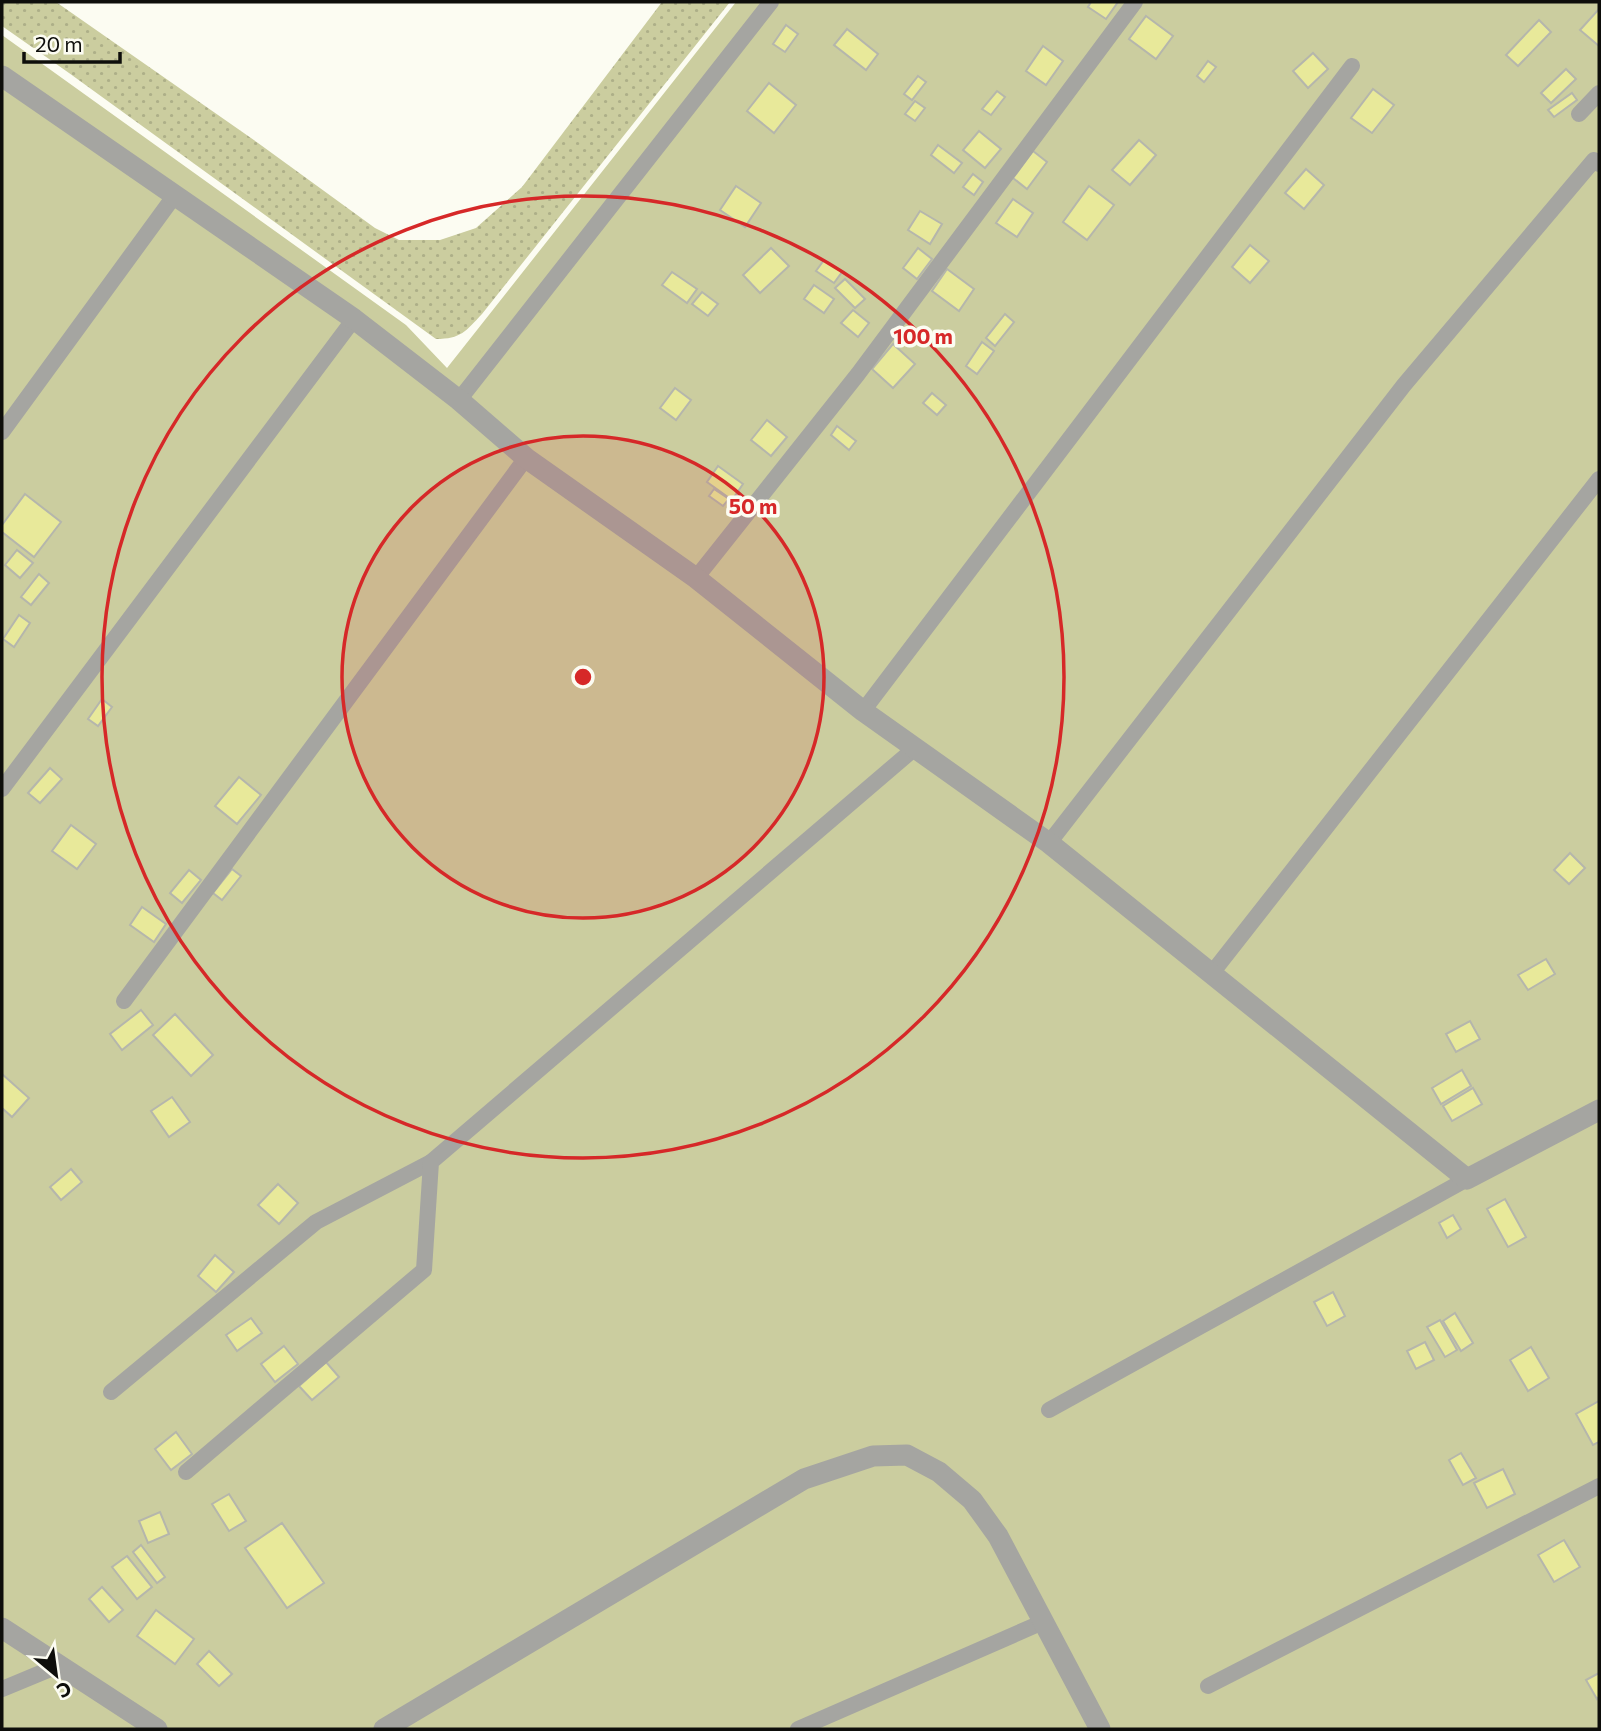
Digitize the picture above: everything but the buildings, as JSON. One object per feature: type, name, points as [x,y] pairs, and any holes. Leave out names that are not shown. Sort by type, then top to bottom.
[{"type":"street","points":[[2,76],[354,319],[459,400],[526,458],[696,578],[863,711],[1049,843],[1467,1179],[1599,1110]]},
{"type":"street","points":[[384,1729],[804,1479],[873,1456],[907,1455],[939,1472],[972,1500],[998,1536],[1100,1729]]},
{"type":"street","points":[[2,1628],[157,1729]]},
{"type":"lane","points":[[459,400],[771,2]]},
{"type":"lane","points":[[696,578],[858,374],[1135,2]]},
{"type":"lane","points":[[863,711],[1352,66]]},
{"type":"lane","points":[[1579,114],[1599,93]]},
{"type":"lane","points":[[1049,843],[1404,384],[1594,160],[1599,164]]},
{"type":"lane","points":[[2,432],[175,195]]},
{"type":"lane","points":[[2,789],[354,319]]},
{"type":"lane","points":[[124,1001],[526,458]]},
{"type":"lane","points":[[1212,973],[1599,479]]},
{"type":"lane","points":[[111,1392],[316,1222],[431,1162],[915,748]]},
{"type":"lane","points":[[186,1472],[424,1269],[431,1162]]},
{"type":"lane","points":[[1049,1410],[1467,1179]]},
{"type":"lane","points":[[1208,1686],[1599,1486]]},
{"type":"lane","points":[[798,1729],[1043,1622]]},
{"type":"lane","points":[[2,1689],[60,1665]]},
{"type":"green space","points":[[2,2],[56,2],[375,228],[399,240],[440,240],[476,228],[522,187],[662,2],[730,2],[482,314],[462,333],[436,339],[2,26]]},
{"type":"green space","points":[[736,2],[1599,2],[1599,1729],[2,1729],[2,35],[406,325],[447,368]]}]
